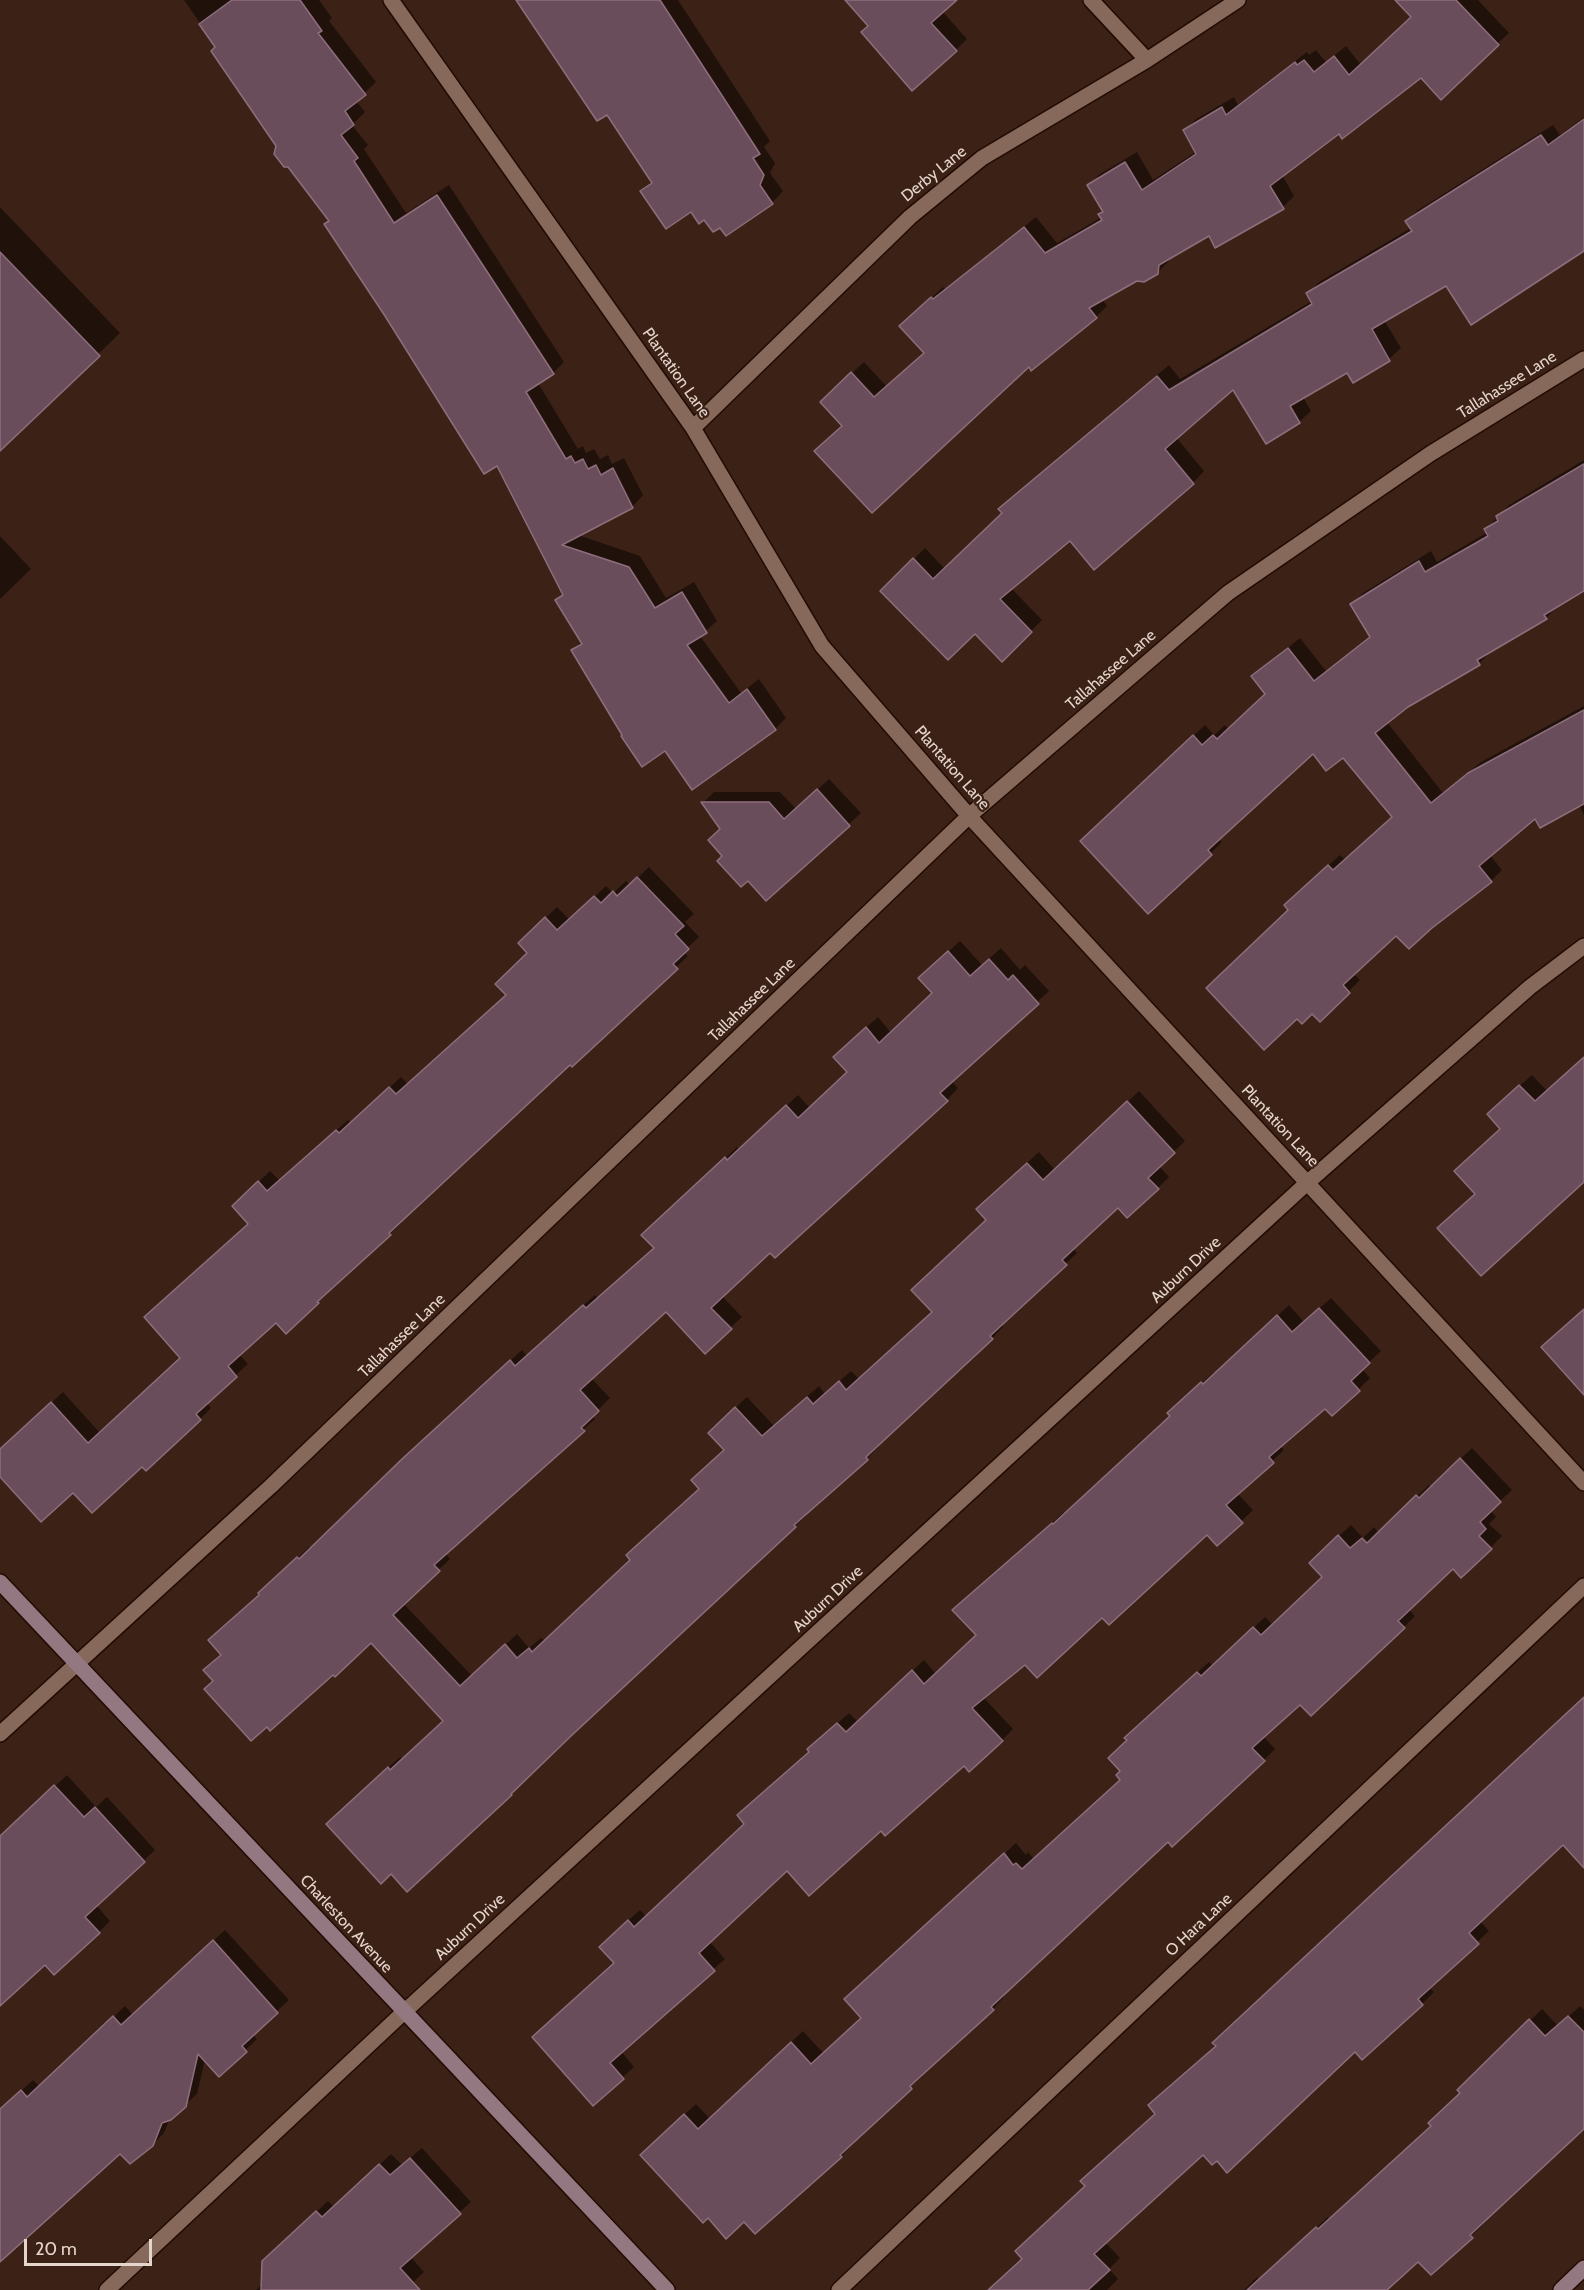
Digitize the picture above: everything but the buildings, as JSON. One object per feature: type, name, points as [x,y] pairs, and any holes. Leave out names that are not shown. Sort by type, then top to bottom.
[{"type":"street","name":"Plantation Lane","points":[[391,0],[693,428],[822,646],[969,816],[1584,1483]]},
{"type":"street","points":[[1090,0],[1147,60]]},
{"type":"street","name":"Derby Lane","points":[[693,428],[919,209],[982,158],[1147,60],[1238,0]]},
{"type":"street","name":"Tallahassee Lane","points":[[0,1734],[271,1486],[969,816],[1228,593],[1430,454],[1584,359]]},
{"type":"street","name":"Auburn Drive","points":[[107,2290],[404,2012],[1307,1183],[1530,987],[1584,946]]},
{"type":"street","name":"Charleston Avenue","points":[[0,1582],[666,2290]]},
{"type":"street","name":"O Hara Lane","points":[[839,2290],[1584,1586]]},
{"type":"street","points":[[1561,2290],[1584,2268]]}]
